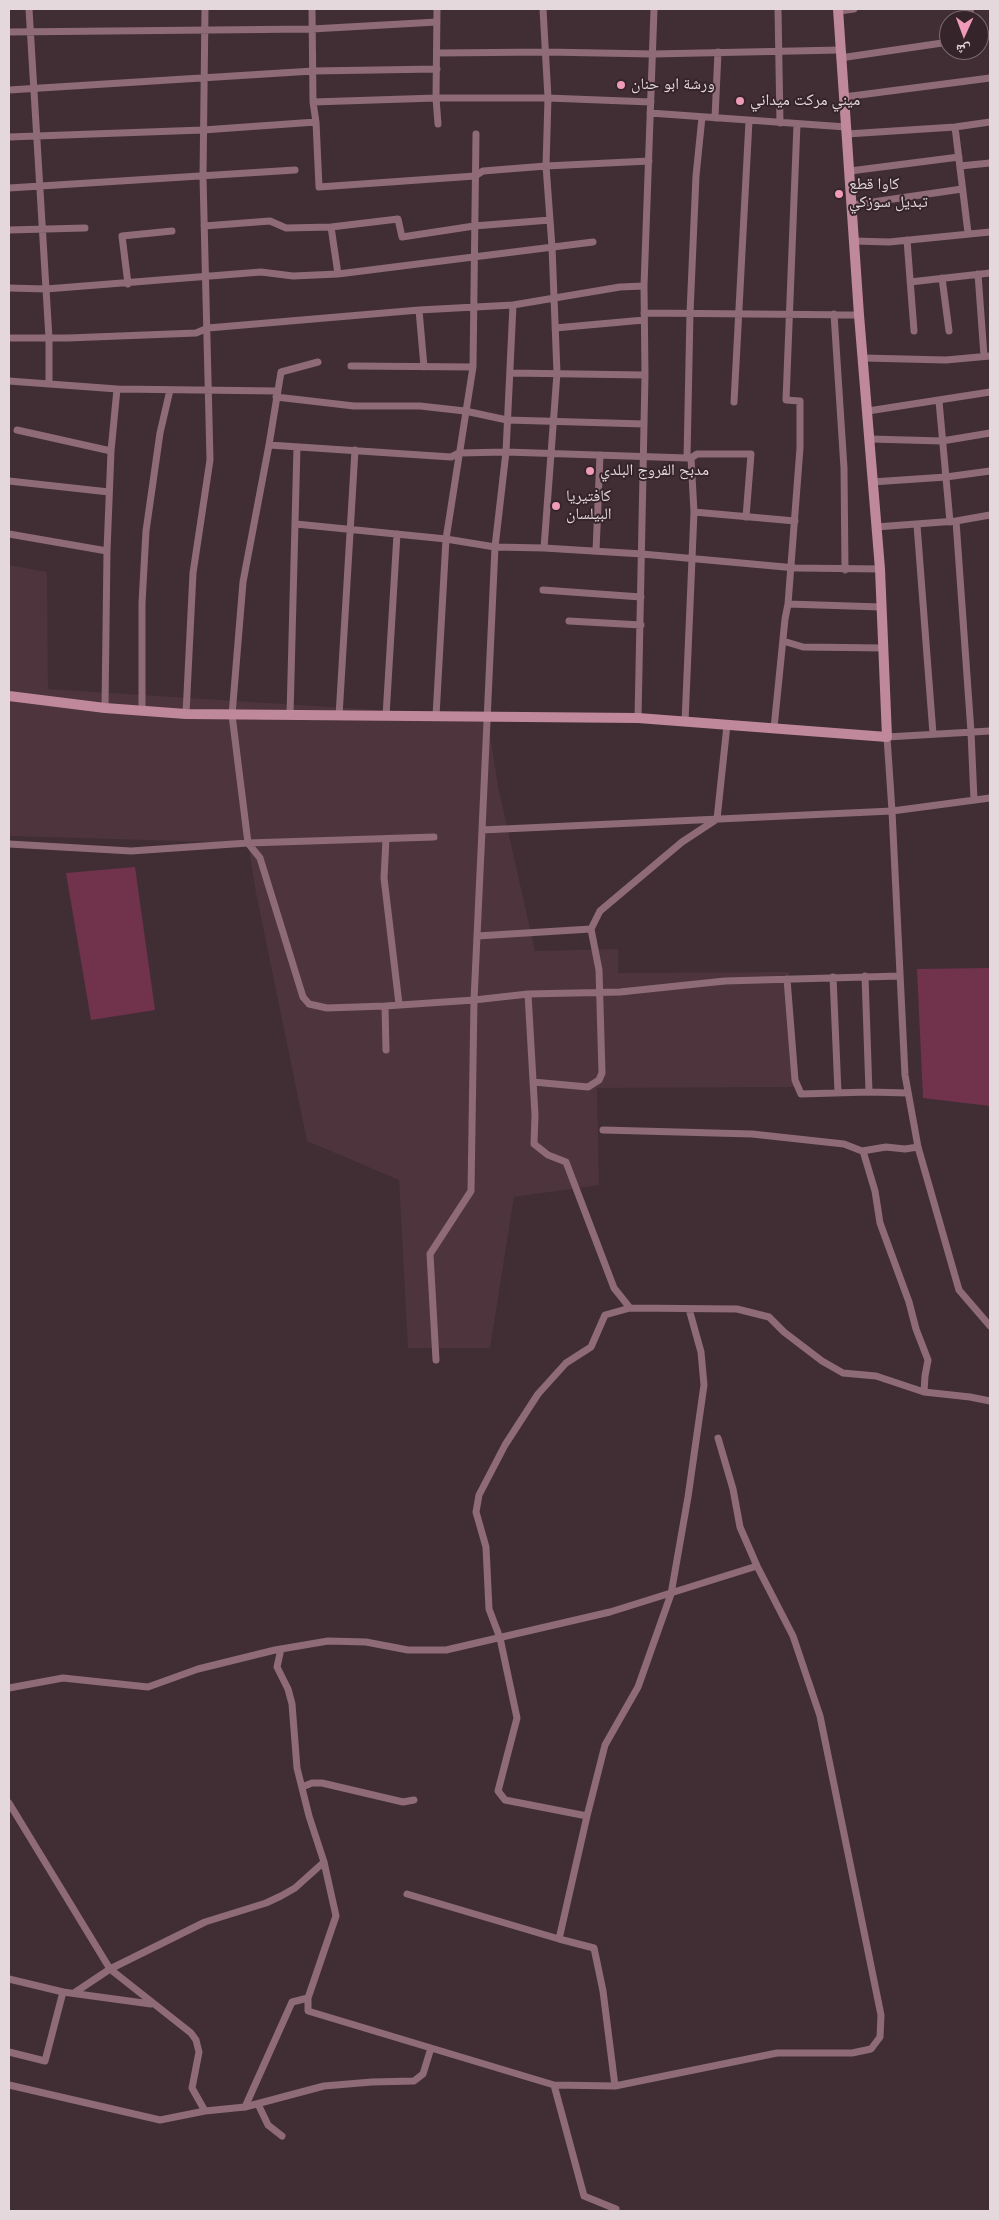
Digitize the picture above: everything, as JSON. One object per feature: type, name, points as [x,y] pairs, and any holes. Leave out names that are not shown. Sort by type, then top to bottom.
[{"type":"street","points":[[29,9],[49,338],[49,384]]},
{"type":"street","points":[[186,714],[193,573],[210,460],[204,277],[203,130],[205,9]]},
{"type":"street","points":[[312,9],[313,102],[316,122],[319,187],[475,176],[483,172],[546,166],[649,161]]},
{"type":"street","points":[[438,9],[436,69],[438,124]]},
{"type":"street","points":[[543,9],[548,98],[546,166],[552,247],[557,372],[544,548]]},
{"type":"street","points":[[638,718],[644,457],[644,286],[654,9]]},
{"type":"street","points":[[778,9],[780,123]]},
{"type":"street","points":[[854,9],[838,10],[840,54],[880,569],[905,1076],[918,1147],[959,1290],[990,1326]]},
{"type":"street","points":[[9,32],[312,29],[438,22]]},
{"type":"street","points":[[437,53],[546,52],[653,54],[780,51],[840,54],[939,43]]},
{"type":"street","points":[[715,118],[718,52]]},
{"type":"street","points":[[9,90],[313,71],[436,69]]},
{"type":"street","points":[[844,97],[990,78]]},
{"type":"street","points":[[313,102],[436,98],[548,98],[651,102]]},
{"type":"street","points":[[650,114],[797,124],[847,131],[955,127],[990,122]]},
{"type":"street","points":[[685,722],[694,512],[689,458],[690,313],[696,176],[702,117]]},
{"type":"street","points":[[734,402],[748,120]]},
{"type":"street","points":[[9,137],[203,130],[316,122]]},
{"type":"street","points":[[774,728],[788,604],[800,448],[800,401],[786,400],[797,124]]},
{"type":"street","points":[[955,127],[968,233]]},
{"type":"street","points":[[436,716],[446,539],[472,367],[476,134]]},
{"type":"street","points":[[850,170],[959,158]]},
{"type":"street","points":[[960,166],[990,163]]},
{"type":"street","points":[[9,188],[295,170]]},
{"type":"street","points":[[852,205],[962,190]]},
{"type":"street","points":[[204,226],[270,221],[286,228],[331,227],[398,219],[402,237],[474,226],[550,220]]},
{"type":"street","points":[[331,227],[338,274]]},
{"type":"street","points":[[9,230],[86,228]]},
{"type":"street","points":[[128,284],[122,236],[172,232]]},
{"type":"street","points":[[854,241],[889,242],[990,232]]},
{"type":"street","points":[[907,240],[914,331]]},
{"type":"street","points":[[9,288],[46,289],[128,284],[260,272],[293,276],[338,274],[593,242]]},
{"type":"street","points":[[910,282],[990,273]]},
{"type":"street","points":[[863,358],[946,360],[987,356],[978,274]]},
{"type":"street","points":[[942,278],[949,330]]},
{"type":"street","points":[[9,338],[196,332],[205,329],[419,310],[513,305],[620,287],[644,286]]},
{"type":"street","points":[[436,1360],[430,1254],[471,1191],[474,1000],[495,547],[506,452],[513,305]]},
{"type":"street","points":[[419,310],[424,367]]},
{"type":"street","points":[[556,328],[690,313],[859,315]]},
{"type":"street","points":[[834,314],[844,468],[845,570]]},
{"type":"street","points":[[318,362],[281,372],[243,582],[232,715],[248,843],[260,858],[303,997],[309,1004],[320,1007],[386,1006],[528,994],[600,992],[725,981],[900,976]]},
{"type":"street","points":[[351,366],[472,367]]},
{"type":"street","points":[[510,373],[557,372],[645,375]]},
{"type":"street","points":[[9,381],[117,389],[277,394],[354,406],[420,406],[465,411],[508,420],[644,424]]},
{"type":"street","points":[[105,708],[109,492],[117,389]]},
{"type":"street","points":[[142,710],[142,603],[146,532],[160,433],[170,390]]},
{"type":"street","points":[[868,411],[939,402],[990,392]]},
{"type":"street","points":[[939,402],[946,477],[953,522],[971,732],[974,800]]},
{"type":"street","points":[[17,430],[111,451]]},
{"type":"street","points":[[870,439],[942,442],[990,433]]},
{"type":"street","points":[[269,445],[451,457],[459,454],[506,452],[689,458],[697,454],[751,454],[746,517]]},
{"type":"street","points":[[290,715],[297,447]]},
{"type":"street","points":[[339,716],[355,450]]},
{"type":"street","points":[[596,551],[600,455]]},
{"type":"street","points":[[872,482],[946,477],[990,471]]},
{"type":"street","points":[[9,481],[109,492]]},
{"type":"street","points":[[694,512],[795,522]]},
{"type":"street","points":[[876,527],[953,522],[990,515]]},
{"type":"street","points":[[296,524],[446,539],[495,547],[642,554],[790,567],[845,570],[880,569]]},
{"type":"street","points":[[917,525],[933,734]]},
{"type":"street","points":[[9,534],[107,551]]},
{"type":"street","points":[[386,716],[397,534]]},
{"type":"street","points":[[542,590],[641,597]]},
{"type":"street","points":[[788,604],[882,607]]},
{"type":"street","points":[[569,621],[641,625]]},
{"type":"street","points":[[784,641],[803,646],[884,648]]},
{"type":"street","points":[[9,696],[105,708],[186,714],[638,718],[887,737],[990,731]]},
{"type":"street","points":[[717,819],[727,726]]},
{"type":"street","points":[[482,830],[892,811],[990,798]]},
{"type":"street","points":[[533,1082],[588,1087],[599,1080],[602,1073],[599,970],[591,929],[600,911],[682,842],[717,819]]},
{"type":"street","points":[[9,844],[131,851],[248,843],[434,837]]},
{"type":"street","points":[[386,839],[384,878],[399,1004]]},
{"type":"street","points":[[477,936],[591,929]]},
{"type":"street","points":[[865,976],[869,1092]]},
{"type":"street","points":[[833,977],[838,1092]]},
{"type":"street","points":[[787,979],[795,1080],[801,1094],[838,1092],[908,1093]]},
{"type":"street","points":[[528,994],[535,1115],[534,1144],[548,1155],[566,1162],[614,1288],[630,1308]]},
{"type":"street","points":[[386,1006],[386,1050]]},
{"type":"street","points":[[603,1130],[752,1134],[844,1144],[863,1151],[886,1147],[905,1149],[918,1147]]},
{"type":"street","points":[[863,1151],[874,1191],[880,1223],[928,1360],[924,1392]]},
{"type":"street","points":[[587,1816],[505,1800],[498,1791],[517,1718],[500,1638],[489,1610],[486,1547],[476,1512],[480,1495],[505,1445],[538,1394],[566,1363],[591,1347],[605,1315],[630,1308],[737,1308],[769,1317],[784,1332],[822,1361],[843,1373],[876,1376],[924,1392],[990,1401]]},
{"type":"street","points":[[559,1938],[605,1745],[638,1687],[671,1594],[688,1497],[704,1385],[701,1352],[689,1309]]},
{"type":"street","points":[[280,1649],[277,1667],[288,1689],[292,1704],[297,1768],[324,1862],[336,1916],[308,1998],[308,2011],[554,2085],[614,2086],[777,2053],[852,2053],[871,2049],[880,2037],[881,2015],[820,1716],[793,1636],[740,1526],[733,1490],[718,1438]]},
{"type":"street","points":[[9,1688],[63,1678],[148,1687],[198,1670],[280,1649],[328,1641],[366,1642],[408,1650],[446,1650],[610,1612],[758,1566]]},
{"type":"street","points":[[302,1787],[312,1783],[322,1783],[403,1802],[414,1800]]},
{"type":"street","points":[[9,1803],[110,1969],[191,2033],[196,2040],[200,2052],[192,2088],[205,2111]]},
{"type":"street","points":[[74,1993],[110,1969],[205,1922],[266,1903],[281,1896],[294,1888],[324,1862]]},
{"type":"street","points":[[407,1894],[594,1948],[603,1991],[614,2086]]},
{"type":"street","points":[[9,1980],[63,1992],[153,2004]]},
{"type":"street","points":[[9,2052],[45,2061],[63,1992]]},
{"type":"street","points":[[245,2107],[292,2002],[308,1998]]},
{"type":"street","points":[[9,2085],[160,2120],[205,2111],[245,2107],[324,2086],[372,2082],[414,2082],[423,2074],[431,2048]]},
{"type":"street","points":[[554,2085],[584,2196],[616,2209]]},
{"type":"street","points":[[258,2104],[268,2126],[282,2136]]},
{"type":"shaded area","points":[[9,565],[47,572],[48,689],[487,717],[498,786],[535,951],[618,949],[618,973],[789,972],[797,1087],[597,1088],[599,1185],[514,1197],[490,1348],[408,1348],[399,1180],[307,1141],[256,893],[248,843],[9,836]]},
{"type":"shaded area","points":[[135,867],[155,1010],[91,1020],[66,873]]},
{"type":"shaded area","points":[[990,968],[990,1106],[923,1098],[917,969]]},
{"type":"place","name":"ورشة ابو حنان","points":[[621,85]]},
{"type":"place","name":"ميني مركت ميداني","points":[[740,101]]},
{"type":"place","name":"كاوا قطع تبديل سوزكي","points":[[839,194]]},
{"type":"place","name":"مدبح الفروج البلدي","points":[[590,471]]},
{"type":"place","name":"كافتيريا البيلسان","points":[[556,506]]}]
